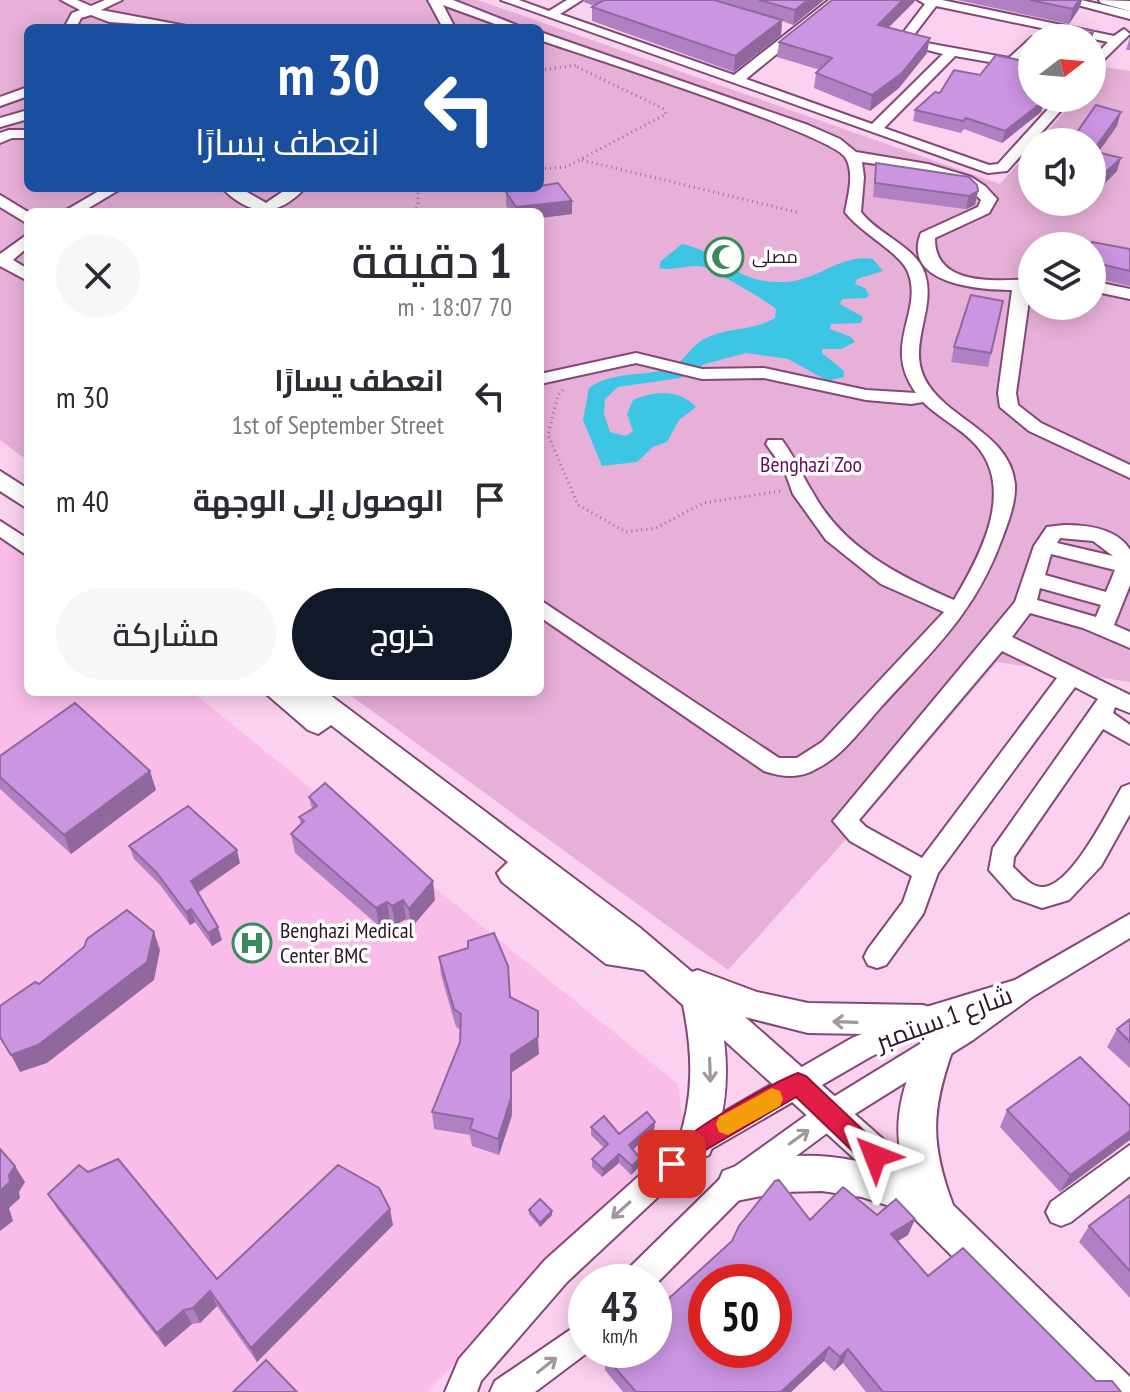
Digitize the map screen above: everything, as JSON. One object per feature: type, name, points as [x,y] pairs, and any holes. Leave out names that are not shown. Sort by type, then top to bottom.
[{"type":"main road","points":[[1107,0],[1130,6]]},
{"type":"main road","points":[[0,462],[24,480]]},
{"type":"main road","points":[[0,479],[24,498]]},
{"type":"main road","points":[[284,696],[447,810]]},
{"type":"main road","points":[[312,696],[618,954],[657,963],[741,1003],[788,1017],[929,1035],[914,1132],[930,1210]]},
{"type":"main road","points":[[657,963],[832,1113],[1037,1311],[1116,1392]]},
{"type":"main road","points":[[696,1143],[707,1113],[712,1073],[698,996]]},
{"type":"main road","points":[[736,1183],[778,1173],[818,1170],[851,1174],[930,1210]]},
{"type":"street","points":[[67,0],[89,11],[125,21],[153,24]]},
{"type":"street","points":[[70,24],[71,20],[116,0]]},
{"type":"street","points":[[434,0],[447,24]]},
{"type":"street","points":[[441,0],[507,24]]},
{"type":"street","points":[[507,0],[995,169],[1002,168],[1053,112]]},
{"type":"street","points":[[550,15],[576,0]]},
{"type":"street","points":[[738,79],[837,0]]},
{"type":"street","points":[[988,13],[999,0]]},
{"type":"street","points":[[1065,0],[1130,15]]},
{"type":"street","points":[[1018,57],[1013,62],[902,42],[929,1],[1042,24]]},
{"type":"street","points":[[1106,52],[1130,27]]},
{"type":"street","points":[[781,28],[795,32]]},
{"type":"street","points":[[544,38],[803,128],[838,143],[854,156],[974,182],[989,199],[984,210],[927,236],[924,248],[930,261],[955,280],[1018,284]]},
{"type":"street","points":[[1106,38],[1117,40]]},
{"type":"street","points":[[876,128],[952,52]]},
{"type":"street","points":[[0,102],[24,93]]},
{"type":"street","points":[[2,130],[24,116]]},
{"type":"street","points":[[2,130],[24,133]]},
{"type":"street","points":[[544,610],[772,765],[789,770],[806,766],[830,748],[958,610],[974,587],[994,531],[1006,482],[991,452],[977,436],[925,396],[912,373],[909,350],[918,275],[907,257],[863,229],[853,212],[860,173],[854,156]]},
{"type":"street","points":[[78,208],[108,192]]},
{"type":"street","points":[[236,192],[262,208]]},
{"type":"street","points":[[268,208],[292,192]]},
{"type":"street","points":[[0,200],[24,216]]},
{"type":"street","points":[[24,242],[1,260],[24,274]]},
{"type":"street","points":[[1106,289],[1130,294]]},
{"type":"street","points":[[1020,320],[1007,393],[1009,407],[1035,427],[1130,472]]},
{"type":"street","points":[[544,378],[636,358],[667,363],[697,373],[764,373],[866,395],[911,399],[925,396]]},
{"type":"street","points":[[775,444],[793,468],[803,494],[833,535],[888,579],[958,610]]},
{"type":"street","points":[[0,527],[24,545]]},
{"type":"street","points":[[926,872],[858,834],[845,821],[999,640],[1025,604],[1044,546],[1054,532],[1069,530],[1109,538],[1121,547],[1126,566],[1102,629]]},
{"type":"street","points":[[0,556],[24,546]]},
{"type":"street","points":[[1033,579],[1112,601]]},
{"type":"street","points":[[1025,604],[1130,641]]},
{"type":"street","points":[[999,640],[1071,676],[1113,706],[1130,736]]},
{"type":"street","points":[[877,957],[914,907],[926,872],[1071,676]]},
{"type":"street","points":[[1113,706],[1002,855],[1001,870],[1012,885],[1042,900],[1061,896],[1076,882],[1130,793]]},
{"type":"street","name":"شارع 1 سبتمبر","points":[[655,1264],[736,1183],[832,1113],[929,1035],[1023,989],[1130,925]]},
{"type":"street","name":"شارع 1 سبتمبر","points":[[461,1392],[470,1370],[548,1279],[696,1143],[862,1047],[929,1035]]},
{"type":"street","points":[[1061,1212],[1130,1158]]},
{"type":"street","points":[[506,1392],[568,1348]]},
{"type":"path","points":[[544,70],[600,59]]},
{"type":"path","points":[[544,169],[566,167],[666,114],[664,109],[575,66]]},
{"type":"path","points":[[580,159],[800,213]]},
{"type":"path","points":[[584,368],[558,395],[548,435],[578,505],[590,512],[626,532],[656,528],[703,503],[778,490],[803,494]]},
{"type":"shaded area","name":"Benghazi Medical Center BMC","points":[[0,537],[24,557],[24,696],[197,696],[678,1084],[684,1131],[427,1392],[0,1392]]},
{"type":"green space","name":"Benghazi Zoo","points":[[0,0],[478,0],[1000,184],[1018,164],[1018,216],[1106,216],[1106,128],[1050,128],[1065,112],[1106,112],[1106,67],[1130,71],[1130,682],[997,662],[840,846],[728,970],[351,696],[544,696],[544,208],[24,208],[24,458],[0,440]]},
{"type":"water","points":[[682,244],[697,248],[741,273],[767,281],[795,281],[861,258],[873,259],[883,271],[857,279],[855,284],[865,288],[869,295],[866,298],[842,299],[840,304],[863,317],[861,323],[831,324],[830,329],[851,337],[855,342],[841,349],[822,349],[822,353],[844,371],[844,377],[828,381],[788,359],[746,353],[705,364],[680,378],[618,387],[605,399],[604,414],[610,432],[626,436],[633,431],[627,414],[633,400],[641,397],[658,393],[674,394],[696,407],[679,420],[667,442],[653,447],[637,462],[602,466],[583,420],[589,388],[607,379],[673,367],[704,339],[775,318],[776,309],[772,306],[704,267],[659,268],[661,261]]},
{"type":"building","points":[[604,0],[714,0],[782,20],[735,56],[592,7]]},
{"type":"building","points":[[759,0],[808,0],[795,10]]},
{"type":"building","points":[[832,0],[903,0],[878,25],[930,38],[902,73],[872,95],[816,73],[832,58],[779,42]]},
{"type":"building","points":[[1030,0],[1079,0],[1073,9]]},
{"type":"building","points":[[996,55],[1018,60],[1018,112],[1030,112],[1005,131],[966,118],[963,121],[915,110],[935,92],[940,93],[954,70],[980,75]]},
{"type":"building","points":[[1106,108],[1121,112],[1106,133],[1106,128],[1080,128],[1091,112],[1106,112]]},
{"type":"building","points":[[1106,154],[1121,158],[1106,172]]},
{"type":"building","points":[[876,163],[969,177],[977,185],[978,191],[969,196],[875,183]]},
{"type":"building","points":[[558,183],[572,201],[516,207],[506,192],[544,192],[544,185]]},
{"type":"building","points":[[1106,245],[1130,249],[1130,271],[1106,265]]},
{"type":"building","points":[[971,295],[1003,301],[991,353],[954,347]]},
{"type":"building","points":[[75,703],[150,771],[64,835],[0,777],[0,756]]},
{"type":"building","points":[[325,783],[433,881],[409,909],[403,900],[392,906],[387,902],[376,908],[291,834],[304,821],[299,817],[317,806],[309,797]]},
{"type":"building","points":[[188,806],[237,850],[191,881],[218,927],[208,933],[191,909],[186,912],[156,872],[129,846]]},
{"type":"building","points":[[127,910],[154,932],[147,962],[38,1045],[11,1055],[0,1037],[0,1006],[35,982],[39,984],[84,947],[87,939]]},
{"type":"building","points":[[494,933],[508,966],[510,997],[538,1011],[538,1037],[511,1055],[511,1098],[498,1139],[470,1129],[473,1119],[432,1112],[460,1042],[461,1014],[454,1009],[439,957],[468,948],[468,941]]},
{"type":"building","points":[[1130,1019],[1130,1042],[1117,1029]]},
{"type":"building","points":[[1080,1057],[1130,1106],[1130,1131],[1070,1175],[1007,1110]]},
{"type":"building","points":[[647,1112],[655,1122],[629,1145],[640,1158],[632,1166],[619,1154],[603,1169],[592,1159],[608,1144],[591,1127],[604,1116],[619,1134]]},
{"type":"building","points":[[0,1149],[15,1166],[9,1175],[10,1182],[0,1191]]},
{"type":"building","points":[[118,1159],[217,1279],[338,1165],[379,1188],[390,1209],[251,1348],[210,1291],[193,1308],[184,1310],[157,1333],[48,1194],[79,1165],[88,1172]]},
{"type":"building","points":[[779,1180],[810,1220],[843,1187],[877,1215],[896,1199],[915,1219],[891,1234],[928,1276],[963,1248],[1096,1381],[1112,1381],[1121,1392],[883,1392],[848,1349],[840,1357],[829,1347],[781,1392],[636,1392],[615,1368],[672,1368],[672,1296],[688,1281],[688,1368],[792,1368],[792,1264],[707,1264],[732,1241],[739,1226]]},
{"type":"building","points":[[1130,1195],[1130,1271],[1089,1226]]},
{"type":"building","points":[[540,1199],[552,1211],[540,1223],[529,1210]]},
{"type":"building","points":[[266,1360],[297,1392],[233,1392]]},
{"type":"slow traffic","points":[[728,1124],[772,1099]]},
{"type":"place","name":"مصلى","points":[[724,257]]},
{"type":"place","name":"Benghazi Medical Center BMC","points":[[252,943]]},
{"type":"route","points":[[672,1164],[696,1143],[798,1084],[875,1156]]}]
